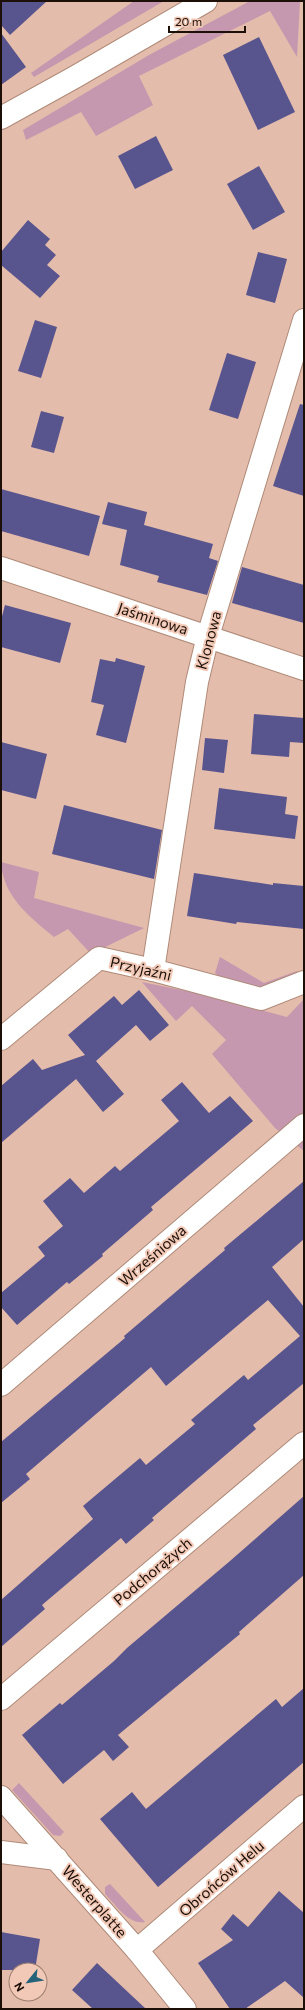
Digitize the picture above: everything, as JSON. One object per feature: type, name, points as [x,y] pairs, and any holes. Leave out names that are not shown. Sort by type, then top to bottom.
[{"type":"street","points":[[1,118],[206,1]]},
{"type":"street","name":"Klonowa","points":[[153,970],[197,682],[208,636],[304,320]]},
{"type":"street","name":"Jaśminowa","points":[[1,568],[304,669]]},
{"type":"street","name":"Przyjaźni","points":[[1,1039],[99,958],[153,970],[261,999],[304,982]]},
{"type":"street","name":"Wrześniowa","points":[[1,1385],[304,1125]]},
{"type":"street","name":"Podchorążych","points":[[1,1699],[304,1443]]},
{"type":"street","name":"Westerplatte","points":[[1,1797],[137,1950],[185,2009]]},
{"type":"street","name":"Obrońców Helu","points":[[137,1950],[304,1806]]},
{"type":"street","points":[[1,1852],[57,1859]]},
{"type":"shaded area","points":[[134,1],[164,1],[34,77],[31,73]]},
{"type":"shaded area","points":[[250,1],[300,1],[297,57],[270,11],[139,76],[153,105],[96,136],[81,112],[26,140],[23,130],[149,55]]},
{"type":"shaded area","points":[[1,862],[39,872],[34,898],[144,928],[91,954],[68,929],[54,937],[27,914],[12,896],[3,874]]},
{"type":"shaded area","points":[[220,957],[264,983],[297,971],[295,986],[257,990],[222,980],[215,973]]},
{"type":"shaded area","points":[[142,982],[196,993],[287,1017],[304,999],[304,1151],[275,1128],[212,1054],[226,1040],[192,1006],[176,1021]]},
{"type":"shaded area","points":[[19,1783],[64,1832],[60,1836],[53,1835],[12,1790]]},
{"type":"shaded area","points":[[110,1884],[145,1922],[139,1922],[128,1917],[105,1894],[105,1887]]},
{"type":"building","points":[[1,1],[47,1],[10,35],[1,25]]},
{"type":"building","points":[[1,33],[26,67],[1,85]]},
{"type":"building","points":[[259,37],[295,112],[258,130],[223,55]]},
{"type":"building","points":[[156,136],[173,170],[135,189],[118,156]]},
{"type":"building","points":[[259,166],[285,212],[253,230],[227,184]]},
{"type":"building","points":[[28,220],[50,239],[45,245],[56,255],[47,265],[60,276],[40,298],[1,265],[1,252]]},
{"type":"building","points":[[258,252],[287,259],[275,303],[246,295]]},
{"type":"building","points":[[35,320],[57,327],[41,378],[18,371]]},
{"type":"building","points":[[227,353],[256,362],[238,419],[209,410]]},
{"type":"building","points":[[300,404],[304,405],[304,496],[273,486]]},
{"type":"building","points":[[41,411],[64,417],[54,453],[31,447]]},
{"type":"building","points":[[1,489],[100,516],[89,556],[1,531]]},
{"type":"building","points":[[108,502],[147,512],[144,525],[213,544],[209,558],[218,561],[207,595],[157,582],[159,576],[120,565],[127,530],[102,524]]},
{"type":"building","points":[[242,567],[304,585],[304,623],[232,603]]},
{"type":"building","points":[[5,605],[71,623],[60,663],[1,647],[1,620]]},
{"type":"building","points":[[116,658],[145,666],[126,743],[96,735],[104,705],[91,702],[100,659],[115,662]]},
{"type":"building","points":[[254,714],[304,718],[304,743],[290,742],[289,757],[251,754]]},
{"type":"building","points":[[205,738],[228,740],[224,773],[202,770]]},
{"type":"building","points":[[1,742],[47,754],[36,799],[1,790]]},
{"type":"building","points":[[219,788],[287,797],[285,814],[298,816],[295,839],[214,829]]},
{"type":"building","points":[[64,805],[162,830],[154,879],[52,854]]},
{"type":"building","points":[[194,873],[273,885],[273,883],[304,886],[304,929],[237,922],[236,924],[187,916]]},
{"type":"building","points":[[139,990],[169,1025],[150,1041],[136,1025],[96,1061],[124,1094],[103,1112],[76,1079],[1,1143],[1,1086],[33,1059],[42,1070],[85,1055],[68,1035],[114,996],[122,1005]]},
{"type":"building","points":[[182,1082],[209,1113],[230,1096],[253,1121],[151,1207],[153,1210],[102,1254],[103,1256],[69,1284],[67,1282],[17,1325],[1,1307],[1,1293],[45,1256],[38,1247],[63,1226],[43,1201],[70,1178],[84,1193],[115,1166],[120,1171],[179,1121],[161,1100]]},
{"type":"building","points":[[304,1181],[304,1239],[272,1267],[304,1307],[304,1383],[253,1425],[256,1429],[152,1518],[154,1520],[126,1544],[121,1538],[42,1605],[45,1609],[1,1647],[1,1600],[93,1519],[83,1506],[140,1458],[146,1465],[195,1424],[191,1420],[244,1375],[248,1380],[300,1336],[268,1300],[166,1386],[151,1367],[26,1474],[30,1479],[1,1503],[1,1442],[125,1338],[124,1336],[225,1250],[224,1248]]},
{"type":"building","points":[[304,1496],[304,1575],[239,1632],[240,1634],[118,1735],[129,1747],[113,1761],[104,1750],[63,1784],[22,1735],[60,1703],[62,1705],[114,1661],[127,1648]]},
{"type":"building","points":[[304,1688],[304,1762],[158,1887],[100,1819],[132,1792],[146,1809],[276,1699],[282,1707]]},
{"type":"building","points":[[279,1891],[304,1913],[304,1998],[285,1981],[245,2009],[230,2009],[198,1963],[233,1940],[221,1929],[233,1914],[248,1927]]},
{"type":"building","points":[[1,1932],[40,1939],[36,1962],[8,1962],[8,1970],[1,1970]]},
{"type":"building","points":[[97,1963],[146,2009],[93,2009],[72,1990]]}]
